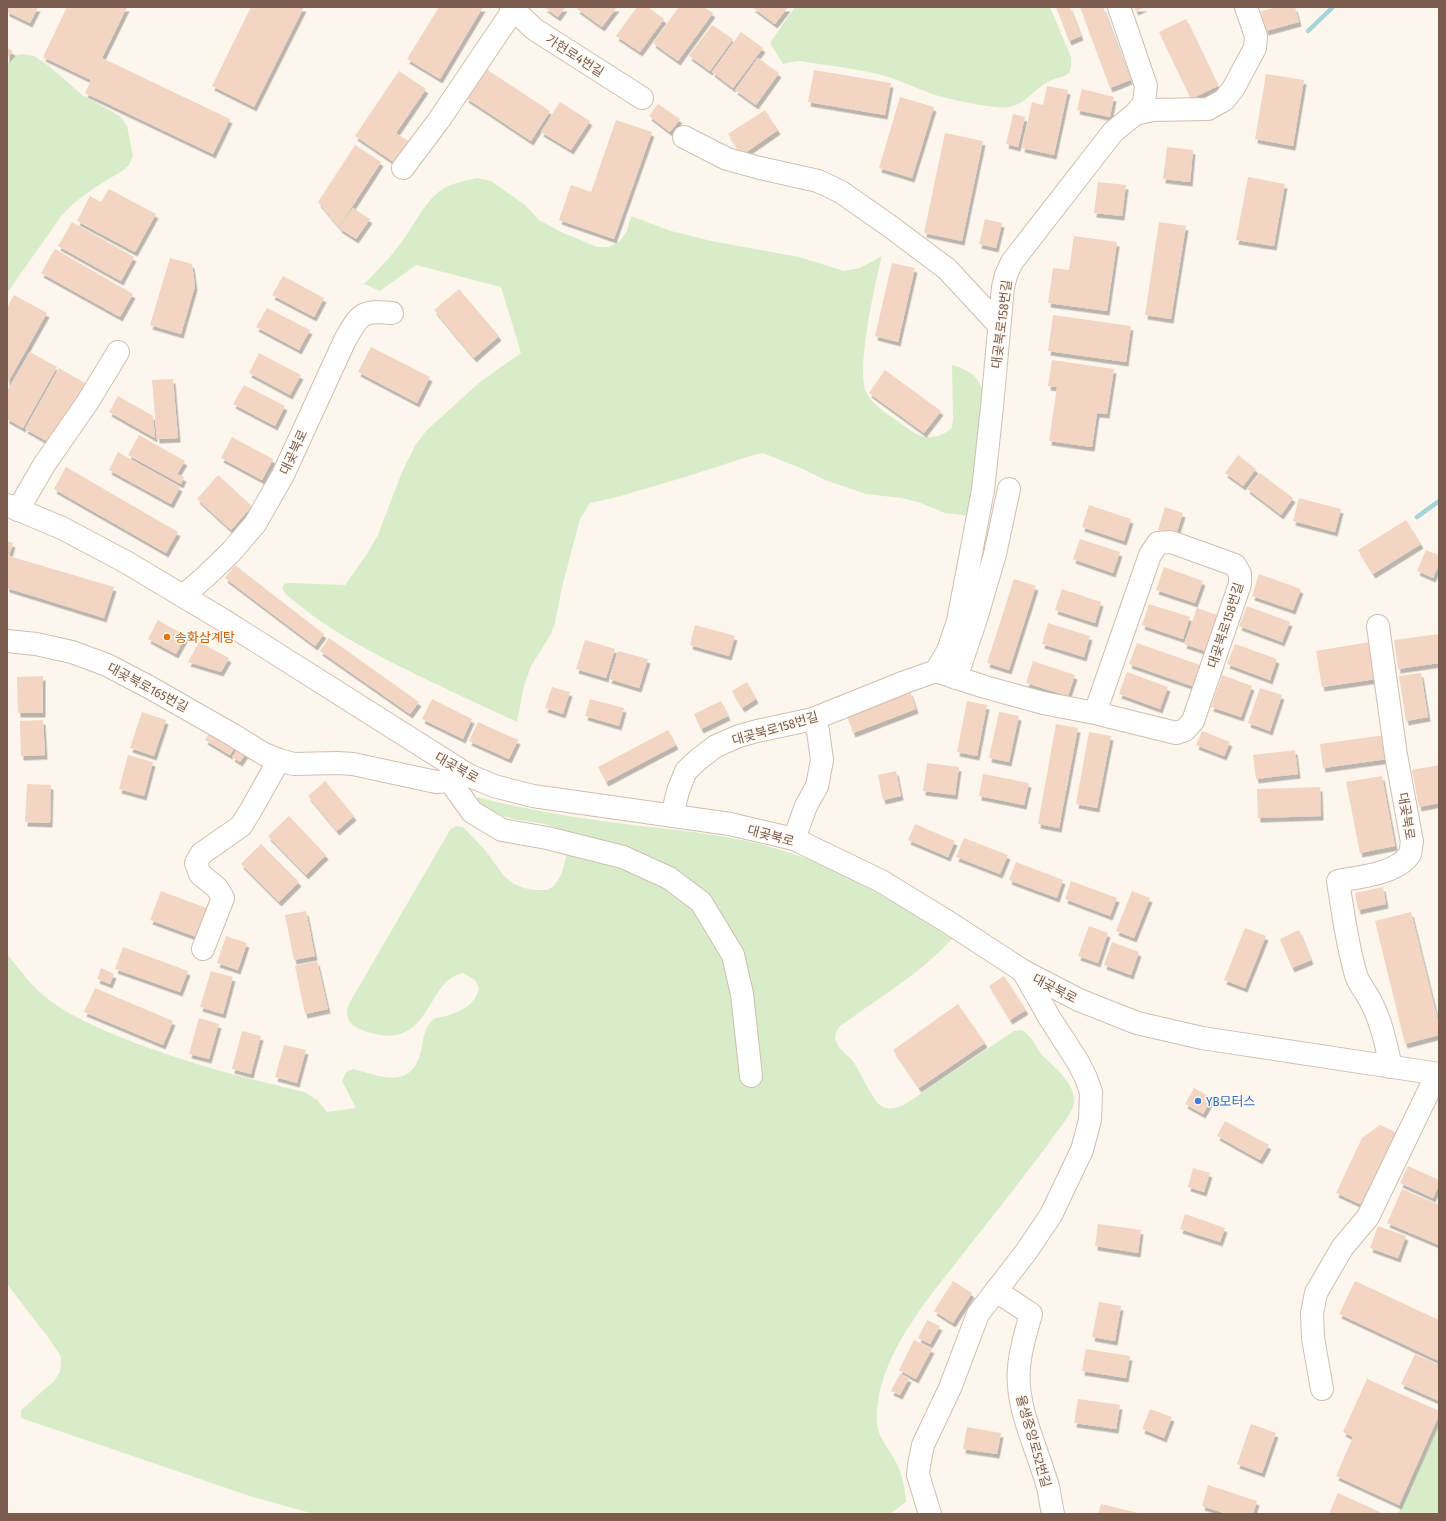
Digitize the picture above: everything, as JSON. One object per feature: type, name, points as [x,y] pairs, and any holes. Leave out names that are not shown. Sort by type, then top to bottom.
[{"type":"street","points":[[1119,7],[1146,86],[1144,103],[1135,114]]},
{"type":"street","name":"대곶북로158번길","points":[[946,674],[948,651],[958,621],[980,505],[992,407],[1002,287],[1006,275],[1012,262],[1113,132],[1135,114],[1152,110],[1208,109],[1224,100],[1233,89],[1255,48],[1256,36],[1246,7]]},
{"type":"street","points":[[403,168],[439,120],[512,8]]},
{"type":"street","name":"가현로4번길","points":[[512,8],[534,29],[642,98]]},
{"type":"street","points":[[684,137],[727,159],[818,181],[841,192],[892,227],[947,269],[999,325]]},
{"type":"street","name":"대곶북로","points":[[182,596],[204,578],[231,552],[256,524],[283,475],[345,340],[355,323],[364,314],[375,312],[392,313]]},
{"type":"street","points":[[13,508],[87,403],[118,352]]},
{"type":"street","points":[[946,674],[976,619],[994,554],[1009,490]]},
{"type":"street","name":"대곶북로","points":[[13,508],[62,528],[126,562],[182,596],[459,778],[533,796],[730,824],[794,839],[881,882],[948,922],[1023,971],[1080,1000],[1137,1023],[1202,1038],[1438,1074]]},
{"type":"street","name":"대곶북로158번길","points":[[672,816],[678,792],[686,771],[716,746],[739,736],[757,731],[813,720],[898,685],[946,674],[1043,703],[1095,713],[1176,733],[1185,730],[1193,722],[1240,584],[1240,574],[1235,565],[1171,542],[1158,543],[1150,555],[1095,713]]},
{"type":"street","name":"대곶북로","points":[[1378,626],[1396,755],[1412,842],[1410,853],[1402,862],[1385,872],[1338,881],[1356,977],[1371,1001],[1377,1015],[1391,1067]]},
{"type":"street","name":"대곶북로165번길","points":[[7,641],[36,644],[72,652],[107,665],[149,686],[233,734],[264,754],[278,760],[294,764],[353,764],[418,780],[436,782],[459,778]]},
{"type":"street","points":[[794,839],[806,806],[817,786],[822,760],[818,731],[813,720]]},
{"type":"street","points":[[203,949],[223,898],[217,888],[200,874],[196,863],[201,854],[241,826],[278,760]]},
{"type":"street","name":"대곶북로","points":[[459,778],[472,812],[502,830],[547,838],[623,857],[669,878],[701,902],[733,954],[742,994],[751,1076]]},
{"type":"street","points":[[930,1514],[918,1475],[920,1455],[923,1445],[962,1360],[978,1314],[1042,1229],[1062,1194],[1082,1150],[1090,1120],[1091,1092],[1086,1078],[1078,1062],[1049,1017],[1023,971]]},
{"type":"street","points":[[1322,1389],[1313,1332],[1312,1313],[1316,1293],[1342,1248],[1368,1217],[1438,1074]]},
{"type":"street","name":"율생중앙로52번길","points":[[996,1291],[1031,1314],[1022,1345],[1018,1369],[1019,1391],[1027,1422],[1048,1488],[1053,1514]]},
{"type":"green space","points":[[795,7],[1050,7],[1071,57],[1070,69],[1069,73],[1066,75],[1043,85],[1016,105],[1002,108],[962,102],[932,94],[878,74],[800,61],[783,64],[770,43]]},
{"type":"green space","points":[[23,54],[34,56],[49,66],[82,95],[120,116],[127,126],[133,156],[129,165],[122,171],[94,188],[74,203],[62,215],[7,293],[7,64],[14,56]]},
{"type":"green space","points":[[477,178],[491,181],[525,205],[539,220],[561,232],[597,247],[609,247],[620,241],[627,231],[631,216],[671,231],[711,241],[799,257],[844,271],[860,268],[882,256],[871,305],[865,346],[863,365],[866,392],[873,402],[913,432],[918,435],[930,437],[941,435],[952,428],[952,365],[967,371],[978,380],[983,391],[972,516],[945,513],[918,502],[901,498],[866,494],[825,480],[803,469],[763,453],[617,497],[590,503],[580,519],[562,587],[555,623],[551,634],[531,666],[524,686],[517,722],[388,660],[348,639],[323,623],[283,591],[282,588],[284,584],[345,585],[367,554],[378,535],[402,472],[416,444],[427,430],[480,382],[521,353],[501,287],[416,265],[380,291],[364,284],[397,249],[422,211],[437,193],[451,185]]},
{"type":"green space","points":[[477,797],[529,809],[599,821],[738,839],[778,849],[824,866],[847,877],[890,900],[952,939],[926,964],[898,986],[839,1027],[836,1032],[835,1039],[837,1044],[852,1060],[873,1097],[883,1107],[892,1108],[904,1105],[1014,1031],[1022,1030],[1030,1036],[1043,1056],[1060,1072],[1070,1085],[1074,1099],[1073,1107],[1069,1114],[1032,1166],[919,1311],[894,1353],[885,1375],[879,1398],[877,1421],[881,1438],[899,1469],[906,1502],[890,1514],[314,1514],[250,1496],[21,1418],[21,1410],[54,1381],[60,1372],[61,1362],[60,1355],[50,1340],[7,1284],[7,954],[31,984],[48,999],[73,1015],[99,1028],[187,1061],[304,1092],[317,1100],[327,1112],[356,1108],[342,1081],[346,1072],[353,1069],[387,1077],[405,1075],[412,1069],[418,1060],[425,1031],[431,1022],[436,1018],[452,1014],[463,1009],[471,1003],[477,994],[479,988],[475,980],[463,973],[451,978],[442,986],[428,1009],[410,1030],[397,1035],[380,1035],[363,1031],[349,1021],[347,1015],[350,1002],[450,830],[456,826],[463,827],[485,850],[504,876],[514,884],[524,888],[547,890],[554,886],[561,875],[566,858],[569,837],[564,832],[546,824],[510,818],[481,808]]},
{"type":"green space","points":[[1439,1425],[1439,1514],[1398,1514]]},
{"type":"building","points":[[7,7],[38,7],[30,23],[7,12]]},
{"type":"building","points":[[67,7],[127,7],[102,58],[230,119],[213,154],[85,93],[91,80],[43,57]]},
{"type":"building","points":[[251,7],[304,7],[254,107],[212,86]]},
{"type":"building","points":[[439,7],[483,7],[440,79],[407,59]]},
{"type":"building","points":[[544,7],[565,7],[558,17]]},
{"type":"building","points":[[579,7],[617,7],[602,27],[577,9]]},
{"type":"building","points":[[637,7],[648,7],[664,19],[640,52],[616,36]]},
{"type":"building","points":[[679,7],[704,7],[713,13],[678,61],[653,43]]},
{"type":"building","points":[[752,7],[788,7],[775,24]]},
{"type":"building","points":[[1056,7],[1070,7],[1081,36],[1069,41]]},
{"type":"building","points":[[1080,7],[1103,7],[1130,80],[1110,88]]},
{"type":"building","points":[[1134,7],[1145,7],[1136,11]]},
{"type":"building","points":[[1278,7],[1295,7],[1299,22],[1266,31],[1261,11]]},
{"type":"building","points":[[1186,19],[1218,86],[1191,99],[1159,32]]},
{"type":"building","points":[[712,25],[733,39],[710,71],[689,56]]},
{"type":"building","points":[[741,32],[763,48],[733,88],[712,72]]},
{"type":"building","points":[[7,48],[13,51],[7,58]]},
{"type":"building","points":[[758,58],[779,73],[756,105],[735,90]]},
{"type":"building","points":[[486,69],[550,111],[531,141],[466,98]]},
{"type":"building","points":[[814,70],[891,83],[885,115],[808,102]]},
{"type":"building","points":[[399,71],[426,89],[396,133],[413,144],[398,165],[355,136]]},
{"type":"building","points":[[1266,74],[1304,80],[1293,146],[1255,139]]},
{"type":"building","points":[[1047,86],[1068,90],[1054,155],[1022,148],[1032,102],[1043,105]]},
{"type":"building","points":[[1082,89],[1114,97],[1110,117],[1077,110]]},
{"type":"building","points":[[900,97],[934,107],[912,178],[879,168]]},
{"type":"building","points":[[560,102],[590,121],[571,150],[541,132]]},
{"type":"building","points":[[658,104],[680,119],[670,132],[649,116]]},
{"type":"building","points":[[765,110],[778,130],[742,155],[728,134]]},
{"type":"building","points":[[1013,114],[1025,117],[1018,147],[1006,144]]},
{"type":"building","points":[[616,120],[652,132],[614,239],[559,220],[571,185],[591,192]]},
{"type":"building","points":[[945,133],[983,141],[962,241],[924,233]]},
{"type":"building","points":[[355,145],[381,162],[339,227],[318,202]]},
{"type":"building","points":[[1167,147],[1193,150],[1190,182],[1163,179]]},
{"type":"building","points":[[1248,177],[1285,184],[1274,246],[1236,240]]},
{"type":"building","points":[[1098,182],[1126,185],[1122,216],[1094,213]]},
{"type":"building","points":[[109,189],[156,214],[135,252],[77,221],[90,196],[101,202]]},
{"type":"building","points":[[353,208],[370,219],[356,239],[339,228]]},
{"type":"building","points":[[985,219],[1002,223],[996,248],[979,244]]},
{"type":"building","points":[[72,222],[134,257],[121,281],[58,246]]},
{"type":"building","points":[[1159,222],[1186,226],[1171,319],[1145,315]]},
{"type":"building","points":[[1074,236],[1117,242],[1107,311],[1048,303],[1053,268],[1069,270]]},
{"type":"building","points":[[55,249],[133,294],[120,317],[41,273]]},
{"type":"building","points":[[170,258],[192,264],[195,286],[181,334],[150,325]]},
{"type":"building","points":[[892,263],[915,268],[898,342],[875,336]]},
{"type":"building","points":[[283,276],[324,298],[314,317],[272,295]]},
{"type":"building","points":[[459,289],[499,336],[474,358],[434,310]]},
{"type":"building","points":[[14,295],[47,313],[7,384],[7,308]]},
{"type":"building","points":[[267,308],[310,330],[299,350],[256,327]]},
{"type":"building","points":[[1053,315],[1131,326],[1126,362],[1048,351]]},
{"type":"building","points":[[371,347],[430,377],[417,403],[358,372]]},
{"type":"building","points":[[30,352],[57,367],[23,428],[7,419],[7,391]]},
{"type":"building","points":[[259,353],[301,375],[290,395],[249,373]]},
{"type":"building","points":[[1052,360],[1114,369],[1107,414],[1097,413],[1092,447],[1049,441],[1057,387],[1048,386]]},
{"type":"building","points":[[59,368],[85,383],[50,443],[25,429]]},
{"type":"building","points":[[885,370],[941,411],[924,433],[869,393]]},
{"type":"building","points":[[173,379],[178,438],[157,439],[152,380]]},
{"type":"building","points":[[244,385],[285,406],[275,426],[233,404]]},
{"type":"building","points":[[118,396],[153,416],[155,438],[109,412]]},
{"type":"building","points":[[139,435],[185,461],[177,474],[184,477],[181,484],[128,455]]},
{"type":"building","points":[[232,437],[273,459],[262,480],[221,458]]},
{"type":"building","points":[[118,452],[180,487],[171,504],[109,470]]},
{"type":"building","points":[[1238,455],[1256,469],[1243,486],[1225,473]]},
{"type":"building","points":[[66,467],[178,532],[166,553],[54,489]]},
{"type":"building","points":[[1260,473],[1293,498],[1281,515],[1247,489]]},
{"type":"building","points":[[218,475],[252,506],[231,530],[197,499]]},
{"type":"building","points":[[1299,498],[1341,509],[1335,532],[1293,521]]},
{"type":"building","points":[[1089,505],[1131,519],[1124,541],[1082,527]]},
{"type":"building","points":[[1165,507],[1183,513],[1176,535],[1158,530]]},
{"type":"building","points":[[1406,520],[1421,544],[1373,574],[1358,550]]},
{"type":"building","points":[[1080,539],[1120,552],[1113,573],[1073,559]]},
{"type":"building","points":[[7,541],[13,543],[9,556],[114,587],[104,618],[7,588]]},
{"type":"building","points":[[1426,550],[1439,555],[1439,564],[1433,578],[1417,571]]},
{"type":"building","points":[[235,565],[324,634],[315,646],[225,578]]},
{"type":"building","points":[[1164,567],[1203,581],[1195,603],[1156,590]]},
{"type":"building","points":[[1259,574],[1301,589],[1293,610],[1252,596]]},
{"type":"building","points":[[1014,579],[1036,586],[1009,670],[987,663]]},
{"type":"building","points":[[1062,589],[1101,602],[1095,623],[1055,610]]},
{"type":"building","points":[[1149,604],[1190,617],[1183,639],[1142,625]]},
{"type":"building","points":[[1247,606],[1290,622],[1282,642],[1239,626]]},
{"type":"building","points":[[1197,608],[1217,615],[1205,651],[1184,644]]},
{"type":"building","name":"송화삼계탕","points":[[158,620],[186,636],[176,654],[148,639]]},
{"type":"building","points":[[1048,623],[1090,636],[1084,657],[1042,644]]},
{"type":"building","points":[[695,625],[735,636],[729,656],[690,645]]},
{"type":"building","points":[[1439,634],[1439,663],[1398,669],[1394,640]]},
{"type":"building","points":[[329,638],[419,702],[410,714],[320,651]]},
{"type":"building","points":[[585,640],[615,649],[606,678],[576,669]]},
{"type":"building","points":[[199,642],[229,658],[221,672],[188,662]]},
{"type":"building","points":[[1370,642],[1376,679],[1322,687],[1316,651]]},
{"type":"building","points":[[1137,643],[1203,666],[1195,687],[1129,664]]},
{"type":"building","points":[[1235,644],[1277,659],[1270,680],[1227,664]]},
{"type":"building","points":[[618,651],[648,659],[639,688],[609,679]]},
{"type":"building","points":[[1033,661],[1075,675],[1068,696],[1026,683]]},
{"type":"building","points":[[1127,672],[1168,687],[1160,709],[1119,694]]},
{"type":"building","points":[[1421,673],[1428,717],[1406,721],[1399,676]]},
{"type":"building","points":[[1222,675],[1252,686],[1241,717],[1211,707]]},
{"type":"building","points":[[43,676],[43,713],[18,713],[17,677]]},
{"type":"building","points":[[747,682],[756,699],[742,708],[732,691]]},
{"type":"building","points":[[552,687],[570,692],[563,714],[545,708]]},
{"type":"building","points":[[1260,688],[1282,695],[1270,731],[1248,723]]},
{"type":"building","points":[[910,691],[916,709],[853,733],[847,716]]},
{"type":"building","points":[[432,699],[472,719],[463,739],[422,719]]},
{"type":"building","points":[[590,699],[624,708],[619,726],[585,716]]},
{"type":"building","points":[[721,701],[728,716],[701,729],[694,714]]},
{"type":"building","points":[[967,701],[987,705],[977,756],[957,752]]},
{"type":"building","points":[[142,712],[166,720],[154,756],[130,748]]},
{"type":"building","points":[[999,712],[1019,716],[1009,762],[989,758]]},
{"type":"building","points":[[43,720],[45,755],[21,756],[20,721]]},
{"type":"building","points":[[478,722],[518,740],[509,759],[469,741]]},
{"type":"building","points":[[1056,724],[1078,728],[1059,828],[1038,824]]},
{"type":"building","points":[[211,730],[236,745],[230,755],[205,740]]},
{"type":"building","points":[[668,730],[676,745],[606,782],[598,767]]},
{"type":"building","points":[[1202,731],[1230,742],[1224,756],[1196,745]]},
{"type":"building","points":[[1089,732],[1111,736],[1097,808],[1076,804]]},
{"type":"building","points":[[1385,735],[1388,759],[1323,768],[1320,744]]},
{"type":"building","points":[[238,748],[246,753],[240,762],[232,757]]},
{"type":"building","points":[[1295,750],[1298,774],[1256,779],[1253,755]]},
{"type":"building","points":[[128,755],[153,762],[144,796],[119,789]]},
{"type":"building","points":[[927,763],[959,767],[955,795],[923,791]]},
{"type":"building","points":[[1439,765],[1439,803],[1419,807],[1412,770]]},
{"type":"building","points":[[896,771],[901,796],[883,800],[878,775]]},
{"type":"building","points":[[983,774],[1029,783],[1024,805],[979,796]]},
{"type":"building","points":[[1382,776],[1395,846],[1360,853],[1346,782]]},
{"type":"building","points":[[325,781],[354,816],[337,831],[308,796]]},
{"type":"building","points":[[27,784],[51,785],[50,823],[25,822]]},
{"type":"building","points":[[1320,787],[1321,816],[1258,818],[1257,789]]},
{"type":"building","points":[[289,816],[326,855],[306,875],[268,836]]},
{"type":"building","points":[[915,824],[955,841],[948,857],[908,840]]},
{"type":"building","points":[[964,838],[1008,855],[1000,874],[956,857]]},
{"type":"building","points":[[261,844],[299,882],[279,902],[241,864]]},
{"type":"building","points":[[1016,862],[1063,880],[1057,898],[1009,880]]},
{"type":"building","points":[[1071,881],[1117,898],[1110,916],[1065,899]]},
{"type":"building","points":[[1383,887],[1386,904],[1358,910],[1355,893]]},
{"type":"building","points":[[161,891],[209,909],[199,938],[150,920]]},
{"type":"building","points":[[1132,891],[1150,898],[1134,938],[1116,931]]},
{"type":"building","points":[[306,911],[315,956],[294,960],[285,915]]},
{"type":"building","points":[[1411,912],[1439,1025],[1439,1035],[1405,1044],[1375,921]]},
{"type":"building","points":[[1089,926],[1108,933],[1098,963],[1078,956]]},
{"type":"building","points":[[1245,928],[1266,936],[1245,988],[1224,980]]},
{"type":"building","points":[[1299,930],[1311,960],[1292,968],[1280,939]]},
{"type":"building","points":[[226,936],[247,943],[238,970],[217,963]]},
{"type":"building","points":[[1112,942],[1139,952],[1131,975],[1104,965]]},
{"type":"building","points":[[123,947],[188,971],[180,992],[115,969]]},
{"type":"building","points":[[317,961],[328,1009],[305,1014],[295,966]]},
{"type":"building","points":[[101,968],[114,974],[110,984],[97,979]]},
{"type":"building","points":[[211,971],[233,977],[223,1014],[200,1007]]},
{"type":"building","points":[[1004,976],[1026,1010],[1010,1020],[989,986]]},
{"type":"building","points":[[95,988],[173,1021],[163,1045],[84,1012]]},
{"type":"building","points":[[958,1004],[985,1043],[919,1088],[893,1050]]},
{"type":"building","points":[[199,1018],[219,1024],[209,1059],[189,1054]]},
{"type":"building","points":[[242,1031],[261,1036],[251,1074],[232,1069]]},
{"type":"building","points":[[284,1045],[306,1050],[297,1083],[275,1077]]},
{"type":"building","name":"YB모터스","points":[[1194,1088],[1212,1098],[1203,1114],[1185,1104]]},
{"type":"building","points":[[1225,1121],[1269,1145],[1260,1160],[1217,1136]]},
{"type":"building","points":[[1380,1125],[1399,1134],[1364,1206],[1336,1193],[1362,1138]]},
{"type":"building","points":[[1408,1166],[1439,1180],[1439,1185],[1433,1198],[1400,1183]]},
{"type":"building","points":[[1193,1168],[1210,1173],[1204,1192],[1188,1187]]},
{"type":"building","points":[[1402,1189],[1439,1205],[1439,1245],[1387,1223]]},
{"type":"building","points":[[1185,1214],[1225,1228],[1220,1242],[1180,1229]]},
{"type":"building","points":[[1098,1224],[1141,1230],[1138,1253],[1095,1246]]},
{"type":"building","points":[[1378,1226],[1406,1236],[1398,1258],[1370,1248]]},
{"type":"building","points":[[953,1281],[972,1293],[953,1323],[934,1311]]},
{"type":"building","points":[[1355,1281],[1439,1320],[1439,1361],[1339,1314]]},
{"type":"building","points":[[1099,1302],[1121,1306],[1115,1341],[1092,1337]]},
{"type":"building","points":[[927,1320],[940,1326],[930,1344],[918,1338]]},
{"type":"building","points":[[914,1340],[932,1349],[916,1379],[899,1370]]},
{"type":"building","points":[[1086,1349],[1130,1356],[1126,1378],[1082,1371]]},
{"type":"building","points":[[1415,1354],[1439,1365],[1439,1401],[1401,1384]]},
{"type":"building","points":[[900,1374],[909,1378],[900,1395],[891,1391]]},
{"type":"building","points":[[1367,1379],[1439,1411],[1439,1415],[1399,1505],[1336,1476],[1353,1437],[1343,1432]]},
{"type":"building","points":[[1078,1399],[1120,1405],[1116,1429],[1074,1423]]},
{"type":"building","points":[[1150,1409],[1172,1417],[1164,1438],[1142,1429]]},
{"type":"building","points":[[1251,1424],[1276,1433],[1262,1473],[1237,1464]]},
{"type":"building","points":[[967,1427],[1001,1433],[997,1454],[963,1449]]},
{"type":"building","points":[[1208,1485],[1257,1501],[1253,1514],[1227,1514],[1202,1506]]},
{"type":"building","points":[[1338,1493],[1384,1514],[1329,1514]]},
{"type":"building","points":[[1101,1504],[1138,1513],[1138,1514],[1098,1514]]},
{"type":"waterway","points":[[1308,31],[1333,7]]},
{"type":"waterway","points":[[1417,517],[1439,501]]},
{"type":"place","name":"송화삼계탕","points":[[167,637]]},
{"type":"place","name":"YB모터스","points":[[1198,1101]]}]
